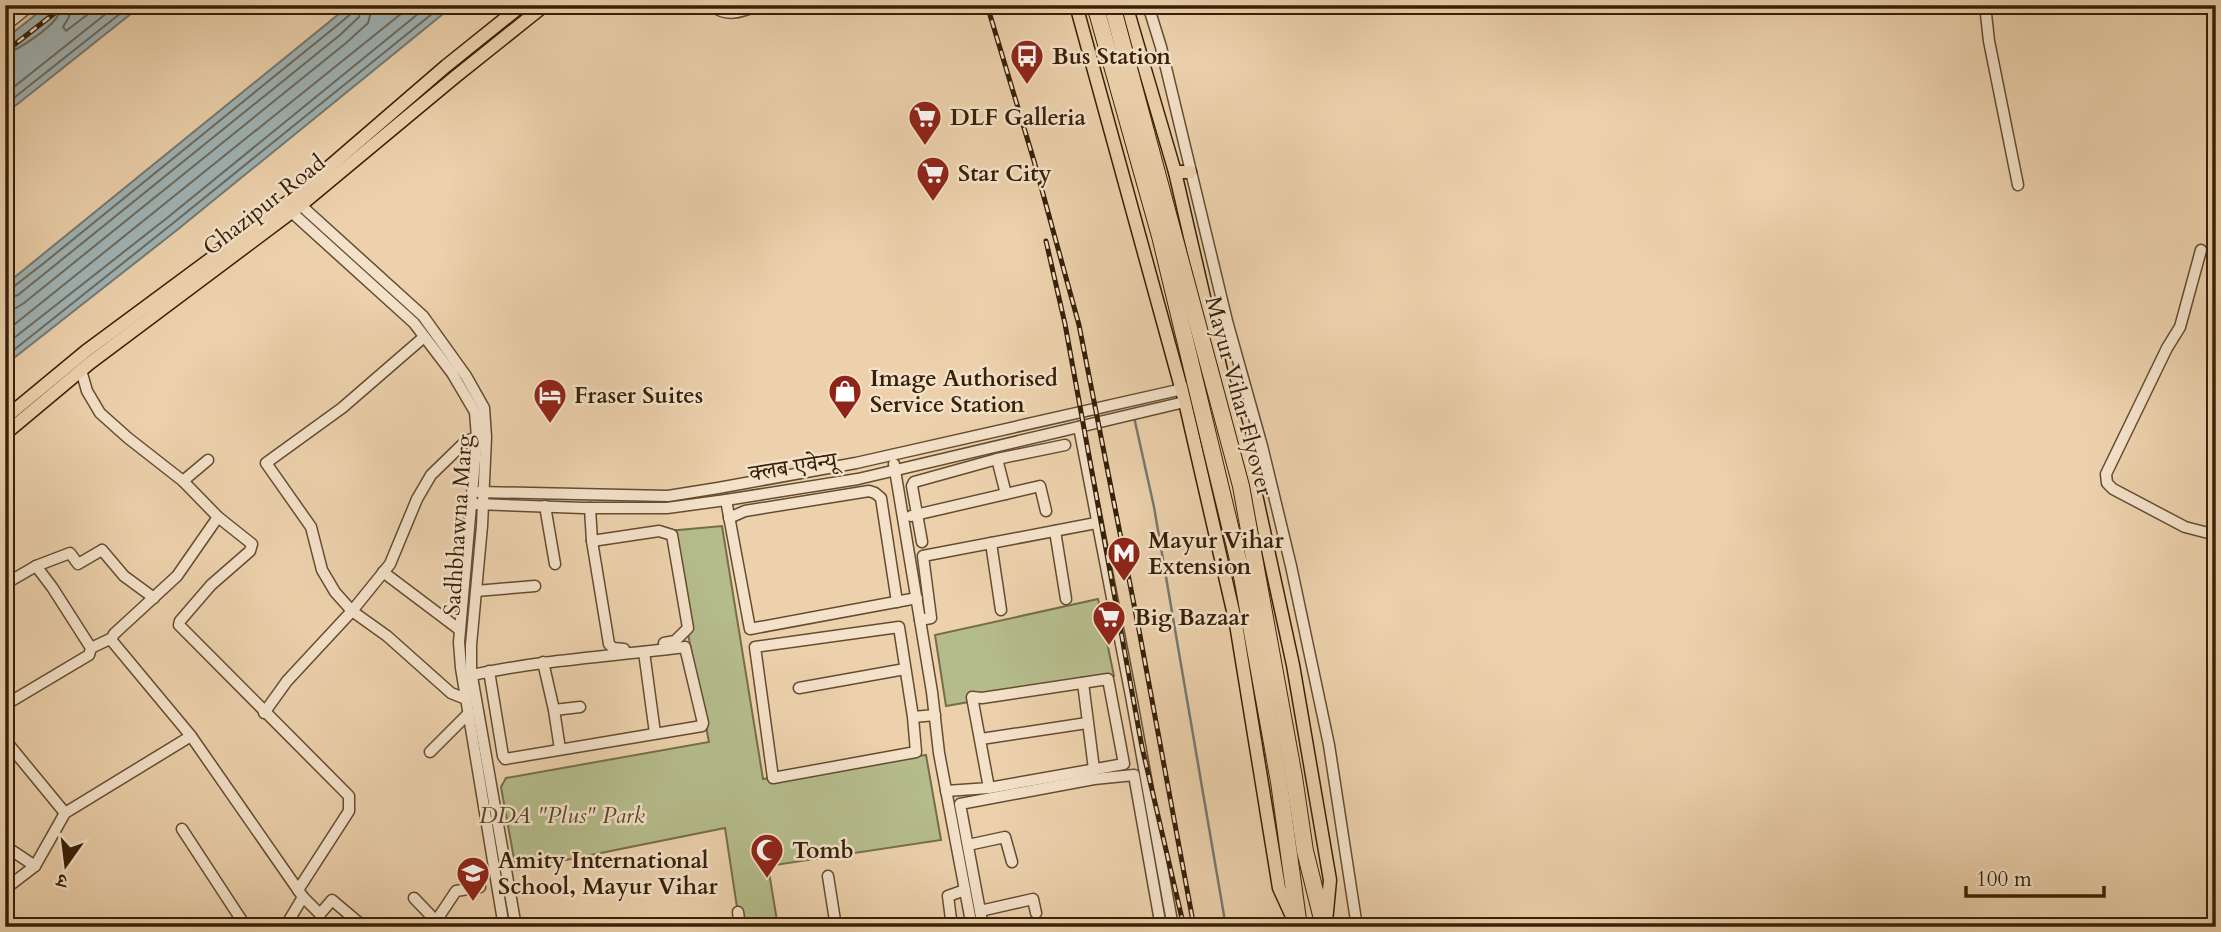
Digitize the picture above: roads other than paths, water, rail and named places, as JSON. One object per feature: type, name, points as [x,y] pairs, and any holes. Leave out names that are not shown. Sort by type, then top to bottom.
[{"type":"highway","name":"Mayur Vihar Flyover","points":[[1095,5],[1160,236],[1242,576],[1279,782],[1298,927]]},
{"type":"highway","name":"Mayur Vihar Flyover","points":[[1112,5],[1241,486],[1305,851],[1325,927]]},
{"type":"main road","name":"Ghazipur Road","points":[[5,418],[86,351],[292,205],[446,66],[522,5]]},
{"type":"main road","name":"Ghazipur Road","points":[[5,434],[81,370],[545,5]]},
{"type":"main road","points":[[1076,5],[1183,396],[1236,624],[1279,887],[1298,927]]},
{"type":"main road","points":[[1126,5],[1175,172],[1225,385],[1255,490],[1293,665],[1329,880],[1325,927]]},
{"type":"main road","points":[[1175,172],[1190,172]]},
{"type":"main road","points":[[1208,503],[1213,489],[1224,480],[1238,480],[1255,490]]},
{"type":"street","points":[[5,26],[31,5]]},
{"type":"street","points":[[716,7],[734,13],[759,5]]},
{"type":"street","points":[[1148,5],[1161,47],[1227,321],[1262,446],[1291,566],[1329,746],[1357,927]]},
{"type":"street","points":[[1985,5],[1989,41],[2018,185]]},
{"type":"street","name":"Sadhbhawna Marg","points":[[292,205],[414,323],[452,373],[475,412],[478,498],[472,675],[516,927]]},
{"type":"street","name":"Sadhbhawna Marg","points":[[292,205],[423,316],[466,376],[484,408],[486,438],[460,630],[461,668],[504,927]]},
{"type":"street","points":[[2201,250],[2180,327],[2107,467],[2106,474],[2107,483],[2113,489],[2185,527],[2216,536]]},
{"type":"street","points":[[425,337],[342,408],[267,463],[312,527],[322,570],[335,592],[352,611],[387,636],[451,693],[466,699]]},
{"type":"street","points":[[81,370],[87,391],[100,413],[183,481],[218,517],[251,541],[253,546],[250,551],[211,585],[179,625],[349,796],[349,811],[300,893],[285,927]]},
{"type":"street","points":[[1183,396],[1225,385]]},
{"type":"street","name":"क्लब एवेन्यू","points":[[478,498],[668,496],[892,454],[1142,398],[1183,396]]},
{"type":"street","name":"क्लब एवेन्यू","points":[[478,498],[590,508],[667,508],[726,500],[858,479],[1146,412],[1183,396]]},
{"type":"street","points":[[1079,427],[1173,927]]},
{"type":"street","points":[[264,713],[287,681],[352,611],[390,564],[417,499],[431,475],[466,442],[477,437]]},
{"type":"street","points":[[922,541],[912,486],[915,482],[997,459],[1065,445]]},
{"type":"street","points":[[892,454],[946,792],[972,927]]},
{"type":"street","points":[[997,459],[1006,494]]},
{"type":"street","points":[[183,481],[208,460]]},
{"type":"street","points":[[903,518],[1040,486],[1046,512]]},
{"type":"street","points":[[729,518],[746,511],[869,491],[875,493],[881,498],[897,602]]},
{"type":"street","points":[[726,500],[750,629],[916,598]]},
{"type":"street","points":[[545,506],[555,564]]},
{"type":"street","points":[[590,508],[592,541],[609,644],[613,649],[619,650],[676,641],[680,638],[688,628],[688,621],[672,535],[659,531],[592,541]]},
{"type":"street","points":[[91,648],[112,638],[177,576],[218,517]]},
{"type":"street","points":[[920,620],[931,618],[923,556],[1096,523]]},
{"type":"street","points":[[1055,531],[1066,599]]},
{"type":"street","points":[[991,543],[1001,610]]},
{"type":"street","points":[[5,584],[36,566],[70,553],[78,564],[102,550],[124,576],[154,598]]},
{"type":"street","points":[[5,705],[89,655],[91,648],[36,566]]},
{"type":"street","points":[[383,572],[460,630]]},
{"type":"street","points":[[475,591],[535,586]]},
{"type":"street","points":[[899,626],[913,717],[916,752],[773,778],[755,647],[899,626]]},
{"type":"street","points":[[112,638],[191,736],[300,893],[320,914],[332,900],[363,927]]},
{"type":"street","points":[[472,675],[489,671],[543,662],[685,647],[703,723],[702,726],[505,759],[489,671]]},
{"type":"street","points":[[644,652],[655,733]]},
{"type":"street","points":[[543,662],[560,749]]},
{"type":"street","points":[[799,688],[905,669]]},
{"type":"street","points":[[946,792],[989,788],[1124,764],[1108,679],[982,698],[972,697],[989,788]]},
{"type":"street","points":[[1083,682],[1094,769]]},
{"type":"street","points":[[554,710],[580,707]]},
{"type":"street","points":[[430,752],[469,713]]},
{"type":"street","points":[[913,717],[935,715]]},
{"type":"street","points":[[981,740],[1087,723]]},
{"type":"street","points":[[5,888],[35,866],[65,813],[191,736]]},
{"type":"street","points":[[5,740],[65,813]]},
{"type":"street","points":[[983,927],[960,804],[1094,779],[1133,775],[1161,927]]},
{"type":"street","points":[[950,813],[962,811]]},
{"type":"street","points":[[182,829],[246,927]]},
{"type":"street","points":[[968,845],[1006,837],[1012,862]]},
{"type":"street","points":[[5,846],[35,866]]},
{"type":"street","points":[[828,876],[836,927]]},
{"type":"street","points":[[414,898],[436,921],[456,891],[480,887]]},
{"type":"street","points":[[952,927],[948,895],[965,890]]},
{"type":"street","points":[[980,911],[1033,900],[1036,913]]},
{"type":"street","points":[[738,912],[740,927]]},
{"type":"water","points":[[48,5],[142,5],[5,114],[5,39]]},
{"type":"water","points":[[350,5],[454,5],[177,230],[5,365],[5,285]]},
{"type":"waterway","points":[[1134,417],[1154,507],[1226,927]]},
{"type":"railway","points":[[5,52],[65,5]]},
{"type":"railway","points":[[987,5],[1079,325],[1194,927]]},
{"type":"railway","points":[[1046,241],[1065,324],[1142,747],[1184,927]]},
{"type":"place","name":"Bus Station","points":[[1027,86]]},
{"type":"place","name":"DLF Galleria","points":[[925,147]]},
{"type":"place","name":"Star City","points":[[933,203]]},
{"type":"place","name":"Image Authorised Service Station","points":[[845,421]]},
{"type":"place","name":"Fraser Suites","points":[[550,425]]},
{"type":"place","name":"Mayur Vihar Extension","points":[[1124,583]]},
{"type":"place","name":"Big Bazaar","points":[[1109,647]]},
{"type":"place","name":"Tomb","points":[[767,880]]},
{"type":"place","name":"Amity International School, Mayur Vihar","points":[[473,903]]},
{"type":"park label","name":"DDA \"Plus\" Park","points":[[562,815]]}]
